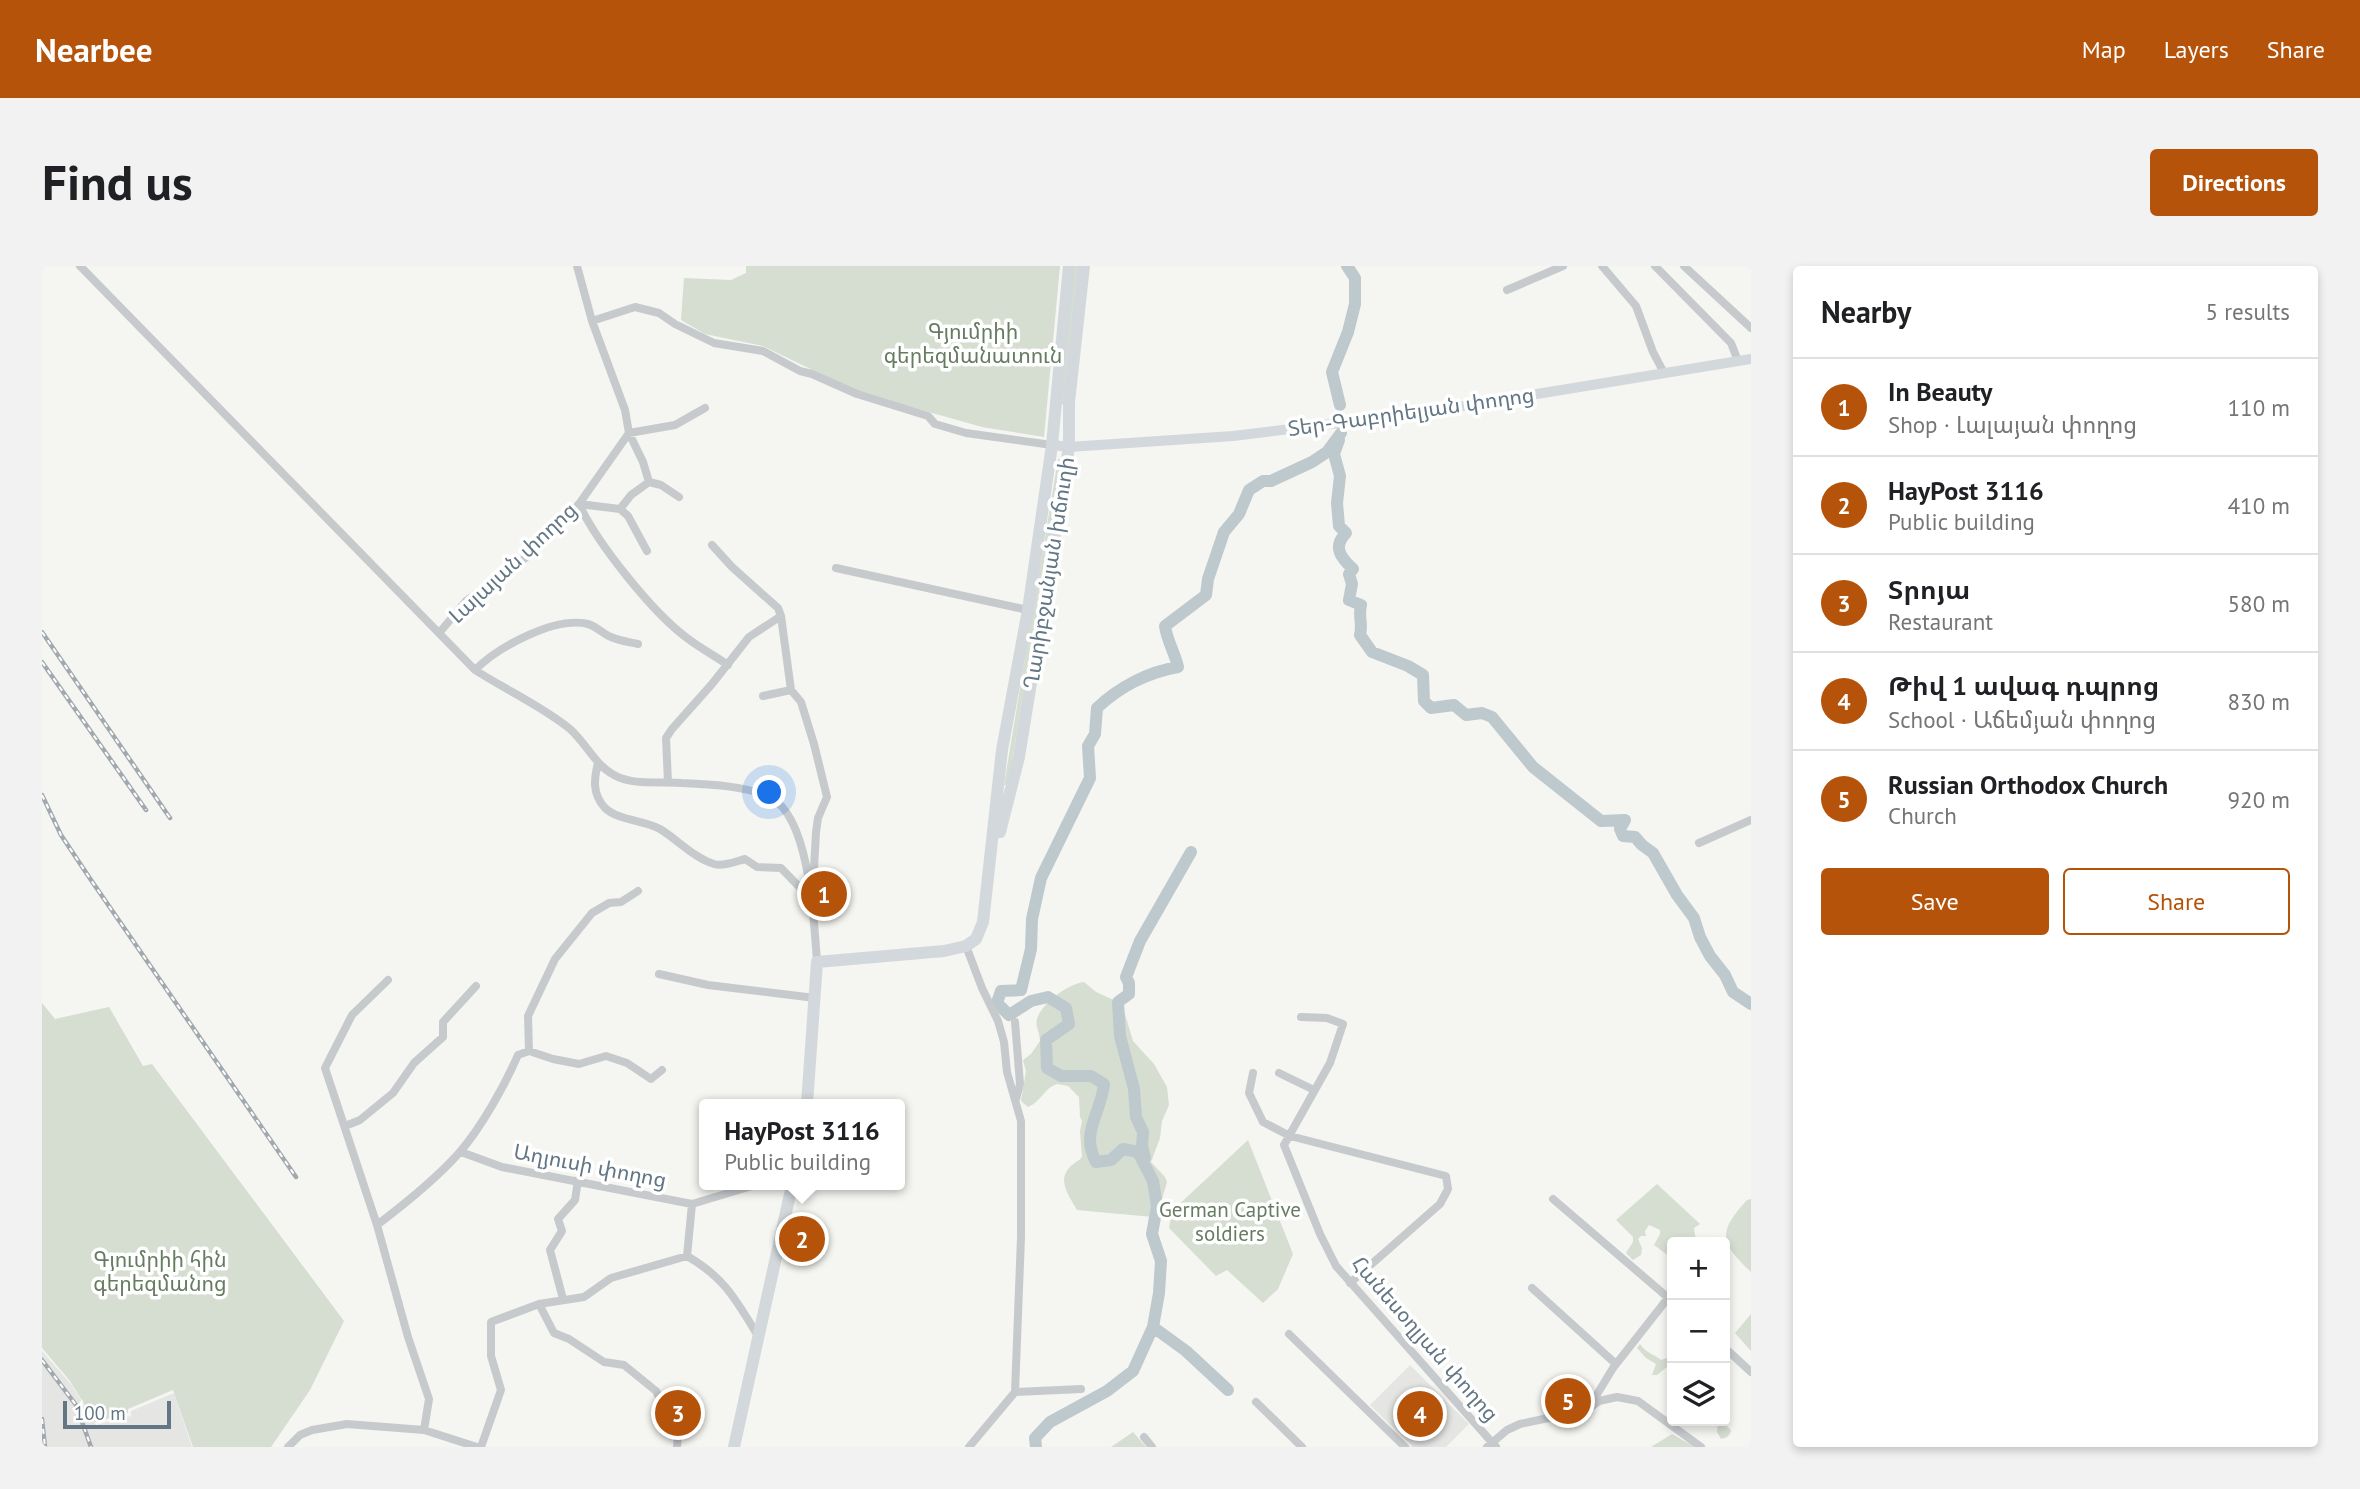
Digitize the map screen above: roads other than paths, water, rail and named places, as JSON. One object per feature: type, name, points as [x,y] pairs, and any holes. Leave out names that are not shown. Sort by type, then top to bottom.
[{"type":"highway","name":"Ղարիբջանյան խճուղի","points":[[966,946],[976,939],[983,922],[1002,750],[1028,610],[1052,445],[1069,266]]},
{"type":"highway","name":"Ղարիբջանյան խճուղի","points":[[989,877],[1019,757],[1069,447],[1069,402],[1084,266]]},
{"type":"highway","points":[[817,962],[944,951],[966,946]]},
{"type":"highway","name":"Լալայան փողոց","points":[[807,1099],[817,962]]},
{"type":"highway","points":[[734,1447],[791,1190]]},
{"type":"main road","name":"Տեր-Գաբրիելյան փողոց","points":[[1052,445],[1069,447],[1233,436],[1427,412],[1751,359]]},
{"type":"street","points":[[80,266],[440,632]]},
{"type":"street","points":[[577,266],[592,321],[625,410],[629,433],[649,482]]},
{"type":"street","points":[[1507,290],[1563,266]]},
{"type":"street","points":[[1602,266],[1636,306],[1664,373]]},
{"type":"street","points":[[1654,266],[1731,343],[1738,361]]},
{"type":"street","points":[[1684,266],[1751,328]]},
{"type":"street","points":[[592,321],[635,307],[659,313],[714,343],[762,351],[800,371],[812,373],[857,394],[928,416],[935,424],[979,436],[1052,445]]},
{"type":"street","points":[[629,433],[675,425],[705,408]]},
{"type":"street","name":"Լալայան փողոց","points":[[629,433],[579,504],[524,559],[466,601],[440,632],[475,670],[572,731],[598,763],[613,775],[628,780],[751,791],[772,798],[787,811],[797,828],[812,900],[817,962]]},
{"type":"street","points":[[621,509],[631,495],[649,482],[661,485],[679,497]]},
{"type":"street","points":[[579,504],[621,509],[628,516],[647,551]]},
{"type":"street","points":[[579,504],[586,520],[637,587],[687,638],[728,665]]},
{"type":"street","points":[[668,782],[666,738],[728,665],[748,637],[781,616],[778,608],[732,567],[712,545]]},
{"type":"street","points":[[836,568],[1028,610]]},
{"type":"street","name":"Լալայան փողոց","points":[[781,616],[791,690],[801,702],[827,797],[816,832],[812,900]]},
{"type":"street","points":[[475,670],[486,658],[522,639],[550,626],[570,622],[589,624],[611,637],[638,644]]},
{"type":"street","points":[[763,696],[791,690]]},
{"type":"street","points":[[598,763],[593,780],[606,808],[622,817],[659,829],[700,858],[717,866],[745,859],[757,867],[781,868],[812,900]]},
{"type":"street","points":[[1699,843],[1751,820]]},
{"type":"street","points":[[529,1051],[528,1016],[555,959],[592,913],[610,903],[621,902],[638,891]]},
{"type":"street","points":[[966,946],[998,1021],[1004,1042],[1007,1072],[1021,1121],[1021,1237],[1015,1392],[970,1447]]},
{"type":"street","points":[[659,974],[708,985],[815,998]]},
{"type":"street","points":[[388,980],[352,1015],[326,1068],[429,1399],[425,1430]]},
{"type":"street","points":[[345,1126],[360,1120],[393,1093],[414,1063],[443,1037],[443,1022],[476,986]]},
{"type":"street","points":[[1290,1136],[1330,1063],[1343,1024],[1327,1018],[1301,1017]]},
{"type":"street","points":[[1016,1022],[1020,1084],[1016,1099]]},
{"type":"street","points":[[377,1225],[413,1198],[461,1152],[505,1085],[518,1055],[529,1051],[579,1064],[606,1056],[627,1063],[651,1079],[662,1070]]},
{"type":"street","points":[[1253,1073],[1249,1093],[1263,1122],[1290,1136],[1446,1176],[1448,1189],[1440,1204],[1350,1283]]},
{"type":"street","points":[[1279,1073],[1314,1090]]},
{"type":"street","name":"Հանեսօղլյան փողոց","points":[[1290,1136],[1284,1144],[1336,1266],[1492,1446]]},
{"type":"street","name":"Աղյուսի փողոց","points":[[461,1152],[502,1167],[692,1204],[738,1190]]},
{"type":"street","points":[[563,1299],[550,1250],[562,1231],[558,1219],[575,1200],[578,1180]]},
{"type":"street","points":[[1553,1199],[1667,1297]]},
{"type":"street","points":[[687,1256],[692,1204]]},
{"type":"street","points":[[288,1447],[312,1430],[347,1424],[425,1430],[462,1445],[479,1447],[501,1390],[491,1356],[491,1322],[539,1304],[584,1297],[611,1278],[648,1265],[687,1256],[707,1268],[727,1286],[760,1339]]},
{"type":"street","points":[[1532,1288],[1616,1364]]},
{"type":"street","points":[[539,1304],[554,1333],[569,1339],[604,1362],[624,1365],[656,1391],[678,1434],[677,1447]]},
{"type":"street","points":[[1587,1410],[1616,1364],[1667,1304]]},
{"type":"street","points":[[1289,1334],[1405,1447]]},
{"type":"street","points":[[1730,1353],[1751,1372]]},
{"type":"street","points":[[1015,1392],[1081,1389]]},
{"type":"street","points":[[1492,1446],[1507,1430],[1520,1424],[1587,1410],[1600,1401],[1617,1397],[1638,1401],[1701,1447]]},
{"type":"street","points":[[1256,1402],[1302,1447]]},
{"type":"street","points":[[1144,1437],[1152,1447]]},
{"type":"waterway","points":[[1340,405],[1332,372],[1348,332],[1355,304],[1355,278],[1347,266]]},
{"type":"waterway","points":[[1036,1447],[1035,1438],[1050,1422],[1107,1391],[1133,1371],[1153,1327],[1159,1293],[1161,1261],[1152,1234],[1157,1206],[1153,1181],[1138,1152],[1123,1149],[1111,1160],[1096,1162],[1090,1141],[1104,1084],[1091,1076],[1061,1076],[1047,1068],[1046,1040],[1069,1024],[1066,1008],[1048,997],[1031,1001],[1009,1015],[997,1003],[1001,991],[1021,990],[1031,949],[1032,919],[1041,878],[1090,778],[1088,746],[1095,734],[1097,708],[1134,682],[1178,667],[1165,626],[1206,595],[1208,579],[1224,532],[1239,514],[1249,490],[1263,481],[1271,481],[1312,462],[1327,452],[1341,433]]},
{"type":"waterway","points":[[1339,440],[1334,454],[1340,476],[1337,503],[1339,526],[1346,533],[1339,543],[1339,548],[1345,561],[1353,569],[1349,574],[1352,584],[1349,600],[1361,605],[1360,635],[1372,652],[1423,675],[1424,701],[1431,708],[1454,705],[1466,715],[1482,713],[1492,717],[1533,767],[1601,821],[1625,820],[1620,829],[1623,836],[1635,837],[1653,853],[1677,895],[1694,918],[1710,956],[1725,975],[1733,992],[1751,1004]]},
{"type":"waterway","points":[[1145,1158],[1143,1132],[1136,1117],[1134,1089],[1120,1036],[1118,1002],[1129,994],[1126,977],[1140,941],[1191,852]]},
{"type":"waterway","points":[[1153,1327],[1186,1351],[1228,1390]]},
{"type":"railway","points":[[42,632],[170,818]]},
{"type":"railway","points":[[42,662],[146,810]]},
{"type":"railway","points":[[42,795],[61,835],[296,1177]]},
{"type":"railway","points":[[42,1360],[76,1405],[91,1447]]},
{"type":"railway","points":[[42,1419],[45,1447]]},
{"type":"place","name":"In Beauty","points":[[824,894]]},
{"type":"place","name":"HayPost 3116","points":[[802,1239]]},
{"type":"place","name":"Russian Orthodox Church","points":[[1568,1401]]},
{"type":"place","name":"Տրոյա","points":[[678,1413]]},
{"type":"place","name":"Թիվ 1 ավագ դպրոց","points":[[1420,1414]]},
{"type":"park label","name":"Գյումրիի գերեզմանատուն","points":[[973,344]]},
{"type":"park label","name":"German Captive soldiers","points":[[1230,1222]]},
{"type":"park label","name":"Գյումրիի հին գերեզմանոց","points":[[160,1272]]}]
